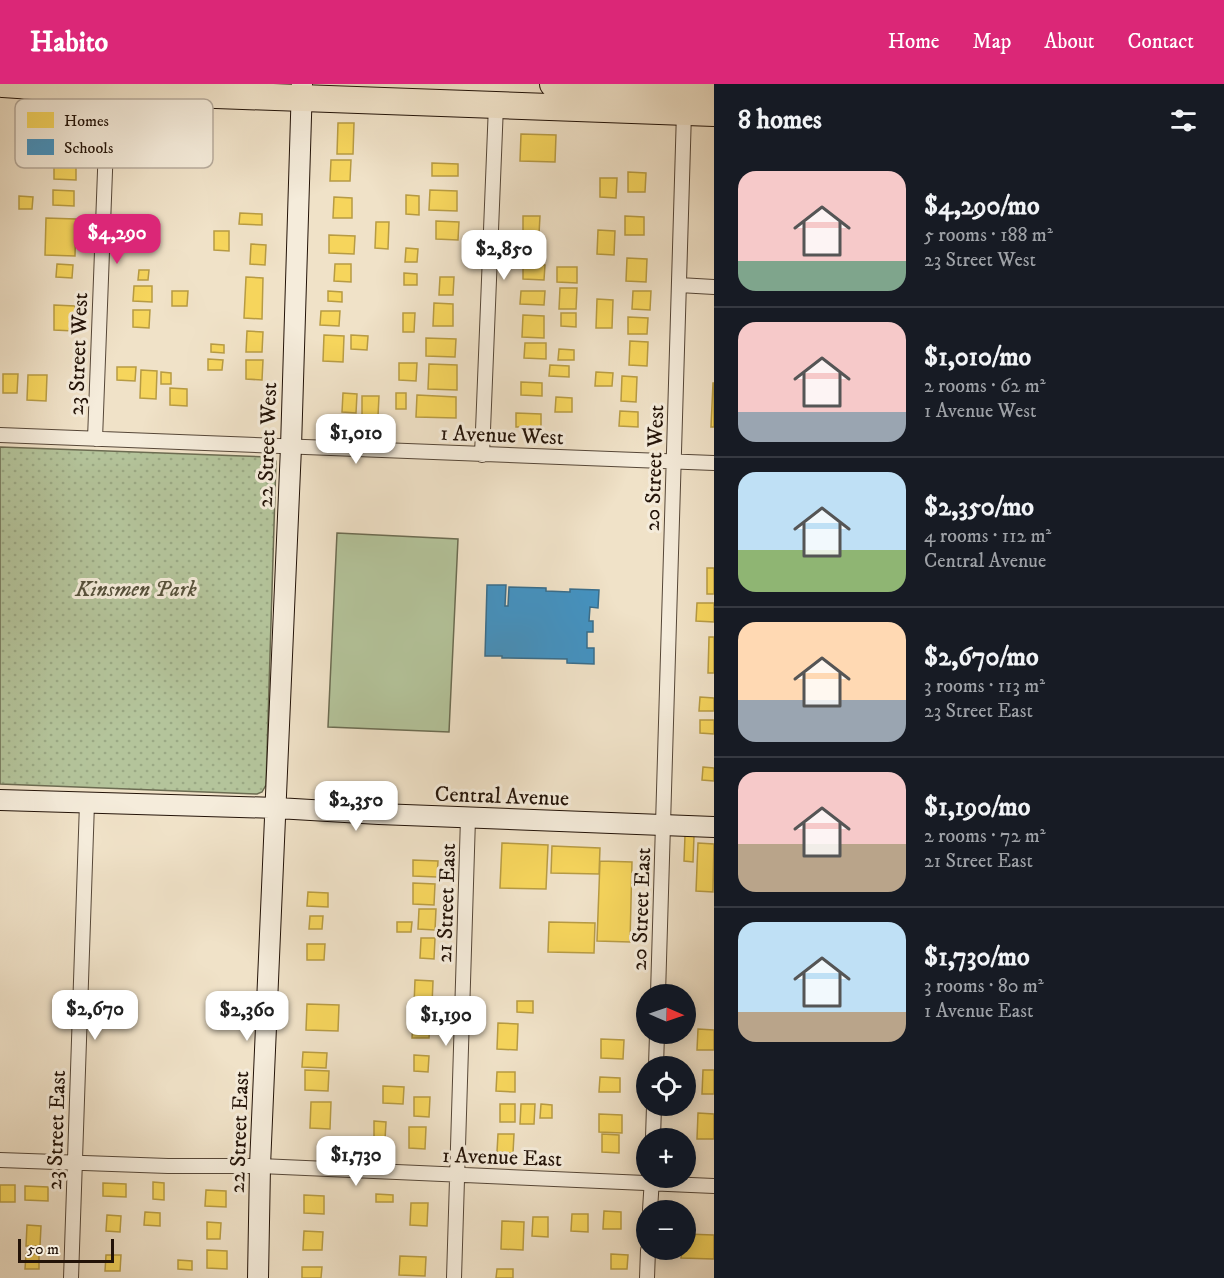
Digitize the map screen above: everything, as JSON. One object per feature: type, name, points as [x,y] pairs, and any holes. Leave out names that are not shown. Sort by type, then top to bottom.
[{"type":"highway","points":[[3,84],[108,91],[302,91],[496,105],[684,95],[714,91]]},
{"type":"highway","points":[[553,84],[684,95],[714,113]]},
{"type":"street","name":"23 Street West","points":[[108,91],[108,99]]},
{"type":"street","name":"22 Street West","points":[[277,808],[302,91]]},
{"type":"street","name":"20 Street West","points":[[664,825],[684,95]]},
{"type":"street","points":[[482,455],[496,105]]},
{"type":"street","name":"23 Street West","points":[[95,439],[105,168]]},
{"type":"street","points":[[679,285],[714,287]]},
{"type":"street","name":"1 Avenue West","points":[[0,435],[714,463]]},
{"type":"street","name":"Central Avenue","points":[[0,800],[277,808],[714,827]]},
{"type":"street","name":"23 Street East","points":[[71,1278],[87,803]]},
{"type":"street","name":"22 Street East","points":[[258,1278],[260,1166],[277,808]]},
{"type":"street","name":"21 Street East","points":[[454,1278],[468,818]]},
{"type":"street","name":"20 Street East","points":[[658,984],[664,825]]},
{"type":"street","name":"1 Avenue East","points":[[0,1160],[168,1166],[260,1166],[458,1175],[636,1180]]},
{"type":"street","name":"1 Avenue East","points":[[696,1184],[714,1186]]},
{"type":"street","points":[[647,1278],[648,1260]]},
{"type":"green space","name":"Kinsmen Park","points":[[0,447],[270,457],[276,461],[266,785],[262,792],[257,794],[0,784]]},
{"type":"green space","points":[[337,533],[458,539],[449,732],[328,727]]},
{"type":"building: Homes","points":[[338,123],[354,123],[353,154],[337,154]]},
{"type":"building: Homes","points":[[521,134],[556,135],[555,162],[520,161]]},
{"type":"building: Homes","points":[[331,160],[351,160],[350,181],[330,181]]},
{"type":"building: Homes","points":[[432,163],[458,164],[458,176],[432,176]]},
{"type":"building: Homes","points":[[54,168],[76,168],[76,180],[54,179]]},
{"type":"building: Homes","points":[[628,172],[646,173],[645,192],[628,192]]},
{"type":"building: Homes","points":[[600,178],[617,178],[616,198],[600,197]]},
{"type":"building: Homes","points":[[53,190],[74,191],[74,206],[53,205]]},
{"type":"building: Homes","points":[[430,190],[457,191],[457,211],[429,210]]},
{"type":"building: Homes","points":[[406,195],[419,196],[419,215],[406,214]]},
{"type":"building: Homes","points":[[19,196],[33,197],[32,209],[19,209]]},
{"type":"building: Homes","points":[[334,197],[352,198],[352,218],[333,218]]},
{"type":"building: Homes","points":[[240,213],[262,214],[262,225],[239,224]]},
{"type":"building: Homes","points":[[523,216],[540,216],[539,234],[523,234]]},
{"type":"building: Homes","points":[[625,216],[644,217],[644,235],[625,235]]},
{"type":"building: Homes","points":[[46,218],[76,219],[75,256],[45,255]]},
{"type":"building: Homes","points":[[436,221],[459,222],[458,240],[436,239]]},
{"type":"building: Homes","points":[[376,222],[389,222],[388,249],[375,248]]},
{"type":"building: Homes","points":[[598,230],[615,231],[614,255],[597,254]]},
{"type":"building: Homes","points":[[214,231],[229,231],[229,251],[214,250]]},
{"type":"building: Homes","points":[[329,235],[355,236],[354,254],[329,253]]},
{"type":"building: Homes","points":[[523,242],[542,242],[541,257],[523,257]]},
{"type":"building: Homes","points":[[251,244],[266,245],[265,265],[250,264]]},
{"type":"building: Homes","points":[[406,248],[418,249],[417,262],[405,262]]},
{"type":"building: Homes","points":[[627,258],[647,259],[646,282],[626,281]]},
{"type":"building: Homes","points":[[57,264],[73,265],[72,278],[56,277]]},
{"type":"building: Homes","points":[[335,264],[351,264],[351,282],[334,281]]},
{"type":"building: Homes","points":[[523,264],[545,265],[544,280],[523,279]]},
{"type":"building: Homes","points":[[557,267],[577,267],[577,283],[557,282]]},
{"type":"building: Homes","points":[[139,270],[149,270],[148,280],[138,280]]},
{"type":"building: Homes","points":[[404,273],[417,274],[417,285],[404,285]]},
{"type":"building: Homes","points":[[246,277],[263,278],[262,319],[244,318]]},
{"type":"building: Homes","points":[[440,277],[454,277],[453,295],[439,295]]},
{"type":"building: Homes","points":[[134,286],[152,286],[152,302],[133,301]]},
{"type":"building: Homes","points":[[560,288],[577,288],[576,309],[559,309]]},
{"type":"building: Homes","points":[[172,291],[188,291],[187,306],[172,306]]},
{"type":"building: Homes","points":[[328,291],[342,292],[342,302],[328,301]]},
{"type":"building: Homes","points":[[521,291],[545,291],[544,305],[520,304]]},
{"type":"building: Homes","points":[[633,291],[651,291],[650,310],[632,309]]},
{"type":"building: Homes","points":[[597,299],[613,300],[612,328],[596,328]]},
{"type":"building: Homes","points":[[434,303],[453,304],[453,326],[433,326]]},
{"type":"building: Homes","points":[[54,305],[75,306],[74,331],[54,330]]},
{"type":"building: Homes","points":[[133,310],[150,310],[149,328],[133,327]]},
{"type":"building: Homes","points":[[321,311],[340,311],[339,326],[320,325]]},
{"type":"building: Homes","points":[[403,313],[415,313],[414,332],[403,332]]},
{"type":"building: Homes","points":[[561,313],[576,313],[576,327],[561,326]]},
{"type":"building: Homes","points":[[523,315],[544,316],[544,338],[522,337]]},
{"type":"building: Homes","points":[[628,317],[648,318],[647,334],[628,334]]},
{"type":"building: Homes","points":[[247,331],[263,332],[262,352],[246,352]]},
{"type":"building: Homes","points":[[324,335],[344,336],[343,362],[323,361]]},
{"type":"building: Homes","points":[[351,335],[368,336],[367,350],[351,349]]},
{"type":"building: Homes","points":[[426,338],[456,339],[455,357],[426,356]]},
{"type":"building: Homes","points":[[630,341],[648,342],[647,366],[629,365]]},
{"type":"building: Homes","points":[[525,343],[546,343],[546,359],[524,358]]},
{"type":"building: Homes","points":[[211,344],[224,345],[224,353],[211,352]]},
{"type":"building: Homes","points":[[559,349],[574,350],[574,360],[558,360]]},
{"type":"building: Homes","points":[[208,359],[223,360],[222,370],[208,370]]},
{"type":"building: Homes","points":[[246,360],[263,360],[262,380],[246,379]]},
{"type":"building: Homes","points":[[399,363],[417,363],[416,381],[399,380]]},
{"type":"building: Homes","points":[[429,364],[457,365],[457,390],[428,389]]},
{"type":"building: Homes","points":[[550,365],[569,366],[569,377],[549,376]]},
{"type":"building: Homes","points":[[117,367],[136,367],[135,381],[117,380]]},
{"type":"building: Homes","points":[[141,370],[157,371],[156,399],[140,398]]},
{"type":"building: Homes","points":[[161,372],[171,373],[171,384],[161,384]]},
{"type":"building: Homes","points":[[596,372],[613,373],[612,386],[595,386]]},
{"type":"building: Homes","points":[[3,374],[18,374],[17,393],[3,393]]},
{"type":"building: Homes","points":[[28,375],[47,375],[46,401],[27,400]]},
{"type":"building: Homes","points":[[622,376],[637,377],[636,402],[621,401]]},
{"type":"building: Homes","points":[[521,382],[542,383],[542,396],[521,395]]},
{"type":"building: Homes","points":[[713,383],[714,427],[711,427]]},
{"type":"building: Homes","points":[[170,388],[187,389],[187,406],[170,405]]},
{"type":"building: Homes","points":[[343,393],[357,394],[356,413],[342,412]]},
{"type":"building: Homes","points":[[396,393],[406,393],[406,409],[396,409]]},
{"type":"building: Homes","points":[[417,395],[456,397],[456,418],[416,417]]},
{"type":"building: Homes","points":[[362,396],[379,396],[378,416],[362,416]]},
{"type":"building: Homes","points":[[556,397],[572,398],[572,412],[555,412]]},
{"type":"building: Homes","points":[[620,411],[638,412],[638,427],[619,426]]},
{"type":"building: Homes","points":[[516,413],[541,414],[541,427],[516,427]]},
{"type":"building: Homes","points":[[707,568],[714,568],[714,594],[707,594]]},
{"type":"building: Homes","points":[[697,603],[714,603],[714,622],[696,621]]},
{"type":"building: Homes","points":[[709,637],[714,637],[714,673],[708,673]]},
{"type":"building: Homes","points":[[700,697],[714,698],[714,711],[699,711]]},
{"type":"building: Homes","points":[[700,720],[714,720],[714,734],[700,733]]},
{"type":"building: Homes","points":[[703,767],[714,768],[714,781],[702,780]]},
{"type":"building: Homes","points":[[685,835],[694,836],[693,862],[684,861]]},
{"type":"building: Homes","points":[[502,843],[548,845],[546,889],[500,888]]},
{"type":"building: Homes","points":[[698,843],[714,844],[713,892],[696,891]]},
{"type":"building: Homes","points":[[552,846],[600,848],[599,874],[551,873]]},
{"type":"building: Homes","points":[[413,860],[438,861],[437,877],[413,876]]},
{"type":"building: Homes","points":[[600,861],[632,862],[630,942],[597,941]]},
{"type":"building: Homes","points":[[413,883],[435,884],[434,905],[413,904]]},
{"type":"building: Homes","points":[[308,892],[328,893],[328,907],[307,906]]},
{"type":"building: Homes","points":[[419,909],[436,909],[435,930],[418,929]]},
{"type":"building: Homes","points":[[310,916],[323,916],[322,929],[309,929]]},
{"type":"building: Homes","points":[[397,922],[412,922],[411,932],[397,932]]},
{"type":"building: Homes","points":[[549,922],[595,923],[594,953],[548,952]]},
{"type":"building: Homes","points":[[421,938],[435,938],[434,959],[420,958]]},
{"type":"building: Homes","points":[[307,944],[325,944],[324,960],[307,960]]},
{"type":"building: Homes","points":[[415,980],[433,981],[432,1005],[414,1005]]},
{"type":"building: Homes","points":[[517,1001],[533,1001],[533,1013],[517,1012]]},
{"type":"building: Homes","points":[[307,1004],[339,1005],[338,1031],[306,1030]]},
{"type":"building: Homes","points":[[413,1022],[430,1022],[429,1038],[412,1038]]},
{"type":"building: Homes","points":[[498,1023],[518,1024],[517,1050],[497,1049]]},
{"type":"building: Homes","points":[[698,1029],[714,1030],[714,1050],[697,1050]]},
{"type":"building: Homes","points":[[601,1039],[624,1040],[623,1059],[601,1058]]},
{"type":"building: Homes","points":[[303,1052],[327,1053],[326,1068],[302,1067]]},
{"type":"building: Homes","points":[[414,1055],[429,1056],[428,1072],[414,1071]]},
{"type":"building: Homes","points":[[305,1070],[329,1071],[328,1091],[305,1090]]},
{"type":"building: Homes","points":[[703,1070],[714,1070],[714,1094],[702,1094]]},
{"type":"building: Homes","points":[[497,1072],[515,1072],[515,1092],[496,1091]]},
{"type":"building: Homes","points":[[600,1077],[620,1078],[620,1092],[599,1092]]},
{"type":"building: Homes","points":[[383,1086],[404,1087],[403,1104],[383,1103]]},
{"type":"building: Homes","points":[[414,1097],[430,1097],[429,1117],[414,1116]]},
{"type":"building: Homes","points":[[311,1102],[331,1102],[330,1129],[310,1128]]},
{"type":"building: Homes","points":[[500,1104],[515,1104],[515,1122],[500,1122]]},
{"type":"building: Homes","points":[[521,1104],[535,1104],[534,1124],[520,1124]]},
{"type":"building: Homes","points":[[541,1104],[552,1105],[552,1118],[540,1118]]},
{"type":"building: Homes","points":[[698,1113],[714,1114],[714,1139],[697,1139]]},
{"type":"building: Homes","points":[[599,1114],[622,1115],[622,1133],[599,1132]]},
{"type":"building: Homes","points":[[374,1121],[386,1122],[385,1140],[374,1140]]},
{"type":"building: Homes","points":[[409,1127],[426,1127],[425,1149],[409,1148]]},
{"type":"building: Homes","points":[[498,1134],[514,1134],[513,1153],[497,1152]]},
{"type":"building: Homes","points":[[602,1134],[619,1135],[619,1153],[602,1152]]},
{"type":"building: Homes","points":[[153,1182],[164,1183],[164,1200],[153,1199]]},
{"type":"building: Homes","points":[[103,1183],[126,1184],[126,1197],[103,1196]]},
{"type":"building: Homes","points":[[0,1185],[15,1185],[15,1202],[0,1202]]},
{"type":"building: Homes","points":[[25,1186],[48,1187],[48,1201],[25,1200]]},
{"type":"building: Homes","points":[[206,1190],[226,1191],[226,1207],[205,1206]]},
{"type":"building: Homes","points":[[376,1194],[393,1195],[393,1202],[376,1202]]},
{"type":"building: Homes","points":[[304,1195],[324,1196],[324,1214],[304,1213]]},
{"type":"building: Homes","points":[[411,1203],[428,1203],[427,1226],[410,1225]]},
{"type":"building: Homes","points":[[604,1211],[621,1212],[621,1229],[603,1229]]},
{"type":"building: Homes","points":[[145,1212],[160,1213],[160,1226],[144,1225]]},
{"type":"building: Homes","points":[[572,1214],[588,1214],[588,1232],[571,1231]]},
{"type":"building: Homes","points":[[107,1215],[121,1216],[120,1232],[106,1231]]},
{"type":"building: Homes","points":[[533,1217],[548,1217],[548,1237],[532,1236]]},
{"type":"building: Homes","points":[[502,1221],[524,1222],[523,1250],[501,1249]]},
{"type":"building: Homes","points":[[207,1222],[221,1223],[220,1239],[207,1239]]},
{"type":"building: Homes","points":[[27,1225],[41,1226],[40,1246],[26,1246]]},
{"type":"building: Homes","points":[[304,1231],[323,1232],[322,1250],[303,1250]]},
{"type":"building: Homes","points":[[696,1234],[714,1235],[714,1259],[696,1258]]},
{"type":"building: Homes","points":[[207,1250],[227,1251],[227,1269],[207,1268]]},
{"type":"building: Homes","points":[[26,1254],[39,1254],[39,1269],[25,1269]]},
{"type":"building: Homes","points":[[611,1254],[628,1255],[627,1269],[611,1269]]},
{"type":"building: Homes","points":[[106,1255],[121,1255],[120,1271],[105,1271]]},
{"type":"building: Homes","points":[[400,1256],[426,1257],[425,1276],[399,1275]]},
{"type":"building: Homes","points":[[178,1260],[192,1261],[192,1270],[178,1269]]},
{"type":"building: Homes","points":[[302,1267],[322,1267],[321,1278],[302,1278]]},
{"type":"building: Homes","points":[[497,1269],[513,1269],[513,1278],[496,1278]]},
{"type":"building: Schools","points":[[487,585],[506,585],[505,606],[508,606],[509,587],[546,588],[546,591],[570,592],[570,589],[599,590],[598,608],[590,607],[589,621],[593,621],[593,632],[587,632],[587,648],[594,648],[594,664],[567,663],[567,659],[485,656]]}]
